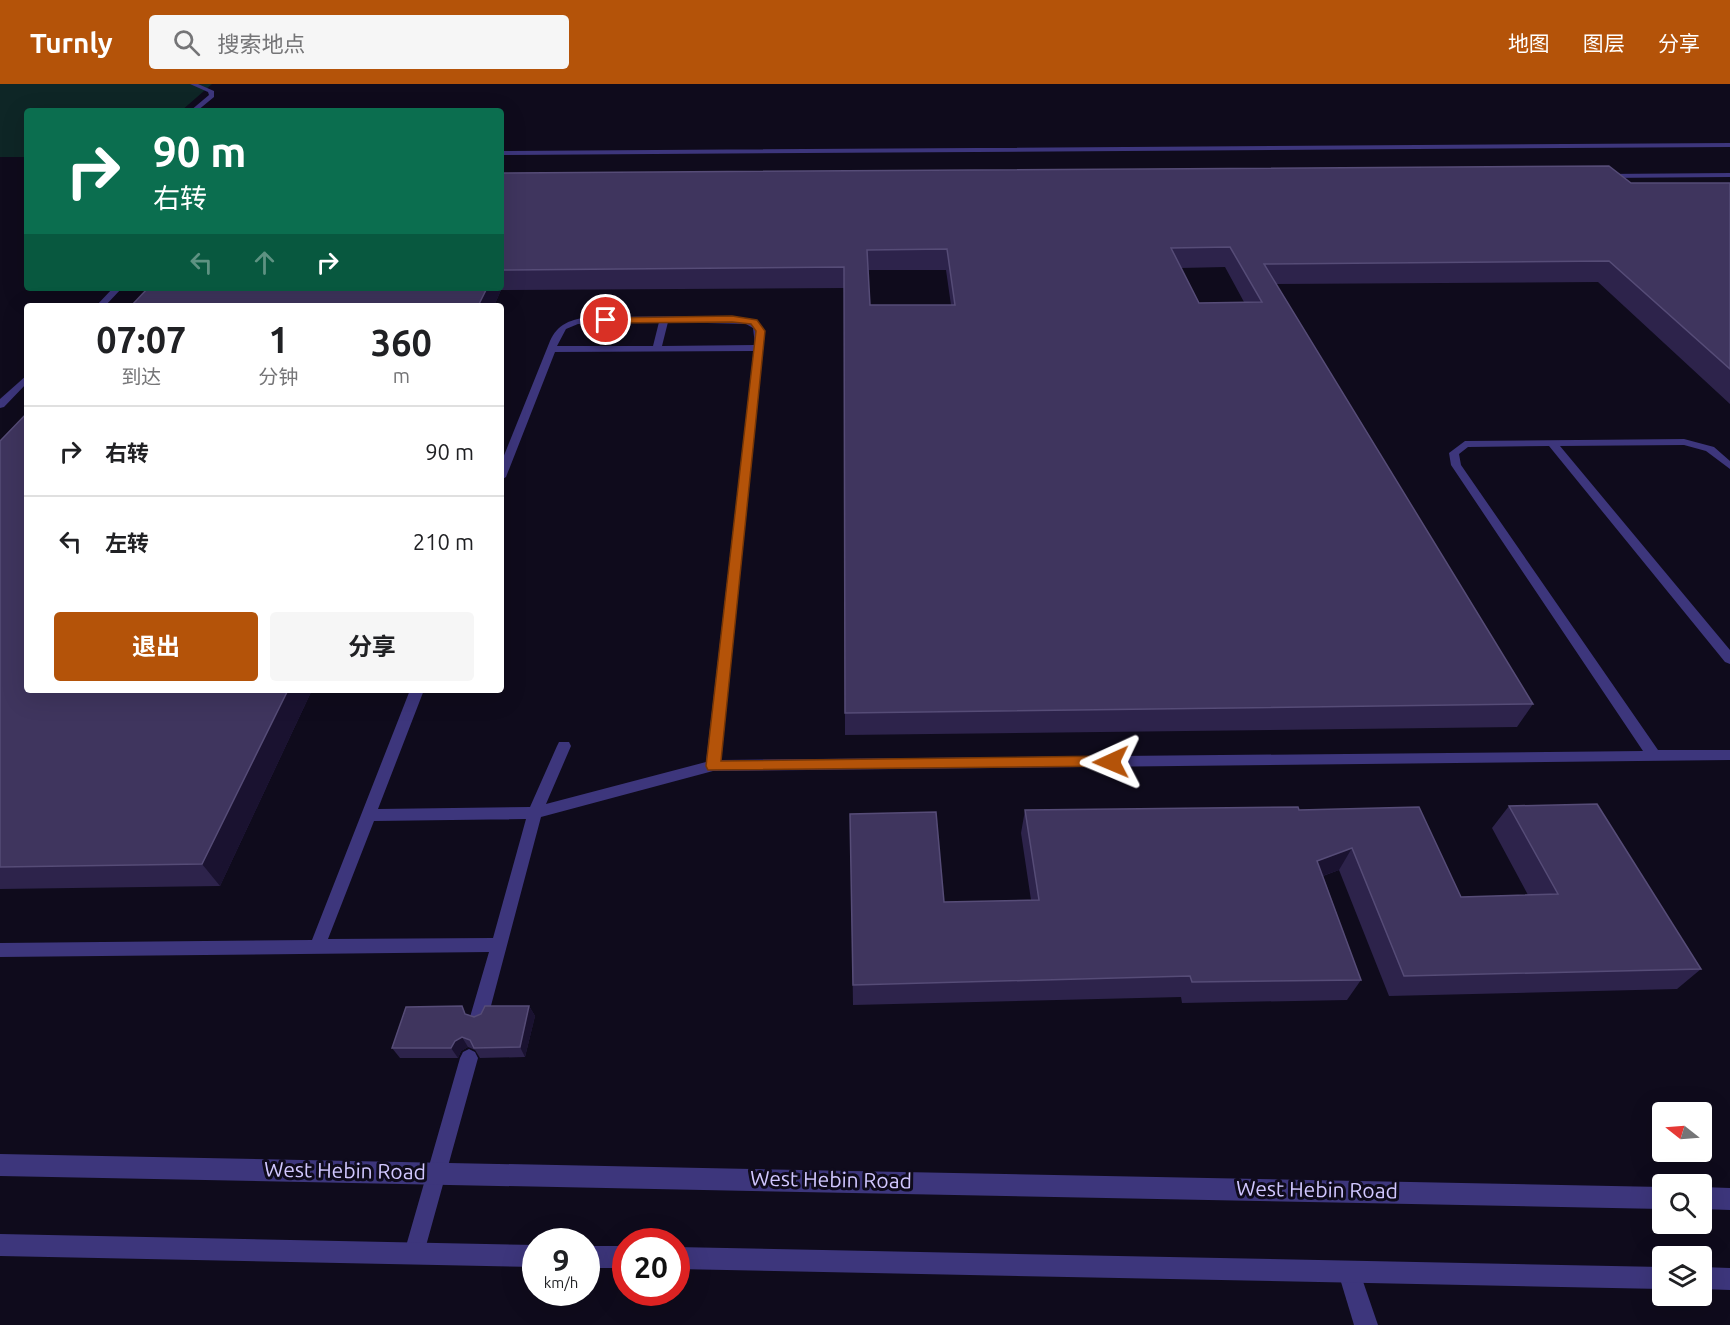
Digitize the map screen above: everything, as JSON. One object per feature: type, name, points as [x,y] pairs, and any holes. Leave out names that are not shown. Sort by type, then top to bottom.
[{"type":"street","name":"West Hebin Road","points":[[0,1165],[1652,1198]]},
{"type":"street","points":[[1712,1198],[1730,1199]]},
{"type":"street","points":[[0,1245],[522,1256]]},
{"type":"street","points":[[690,1258],[1652,1278]]},
{"type":"street","points":[[1349,1272],[1366,1325]]},
{"type":"street","points":[[1712,1278],[1730,1279]]},
{"type":"lane","points":[[193,84],[211,91],[212,96],[197,108]]},
{"type":"lane","points":[[504,153],[1730,145]]},
{"type":"lane","points":[[1596,176],[1730,175]]},
{"type":"lane","points":[[103,303],[115,291]]},
{"type":"lane","points":[[504,469],[558,331],[573,323],[586,320],[732,319],[753,322],[760,331],[713,766]]},
{"type":"lane","points":[[657,348],[664,320]]},
{"type":"lane","points":[[551,348],[759,348]]},
{"type":"lane","points":[[0,405],[24,381]]},
{"type":"lane","points":[[1654,755],[1456,465],[1454,453],[1465,444],[1684,442],[1710,449],[1730,466]]},
{"type":"lane","points":[[1552,443],[1730,659]]},
{"type":"lane","points":[[317,947],[416,693]]},
{"type":"lane","points":[[479,1017],[535,813],[564,746]]},
{"type":"lane","points":[[368,815],[535,813],[713,766],[1730,754]]},
{"type":"lane","points":[[0,950],[499,945]]},
{"type":"lane","points":[[414,1253],[469,1058]]},
{"type":"green space","points":[[0,84],[212,84],[184,108],[24,108],[24,157],[0,157]]},
{"type":"building","points":[[1609,166],[1631,183],[1730,183],[1730,369],[1609,261],[1264,264],[1533,704],[845,713],[844,267],[504,270],[504,173]],"holes":[[[1230,247],[1262,302],[1199,303],[1171,248]],[[947,249],[955,305],[870,305],[867,250]]]},
{"type":"building","points":[[145,291],[486,291],[480,303],[134,303]]},
{"type":"building","points":[[24,416],[24,693],[287,693],[202,864],[0,867],[0,441]]},
{"type":"building","points":[[1597,804],[1701,969],[1404,976],[1352,848],[1317,861],[1361,980],[1192,982],[1190,976],[853,985],[850,814],[936,812],[944,902],[1039,900],[1025,810],[1298,807],[1299,810],[1419,807],[1461,897],[1558,894],[1509,806]]},
{"type":"building","points":[[462,1006],[465,1014],[474,1017],[481,1014],[485,1006],[529,1006],[520,1047],[474,1048],[470,1040],[462,1037],[455,1041],[451,1048],[392,1048],[406,1007]]},
{"type":"route","points":[[606,320],[732,319],[753,322],[760,331],[713,766],[1111,762]]}]
